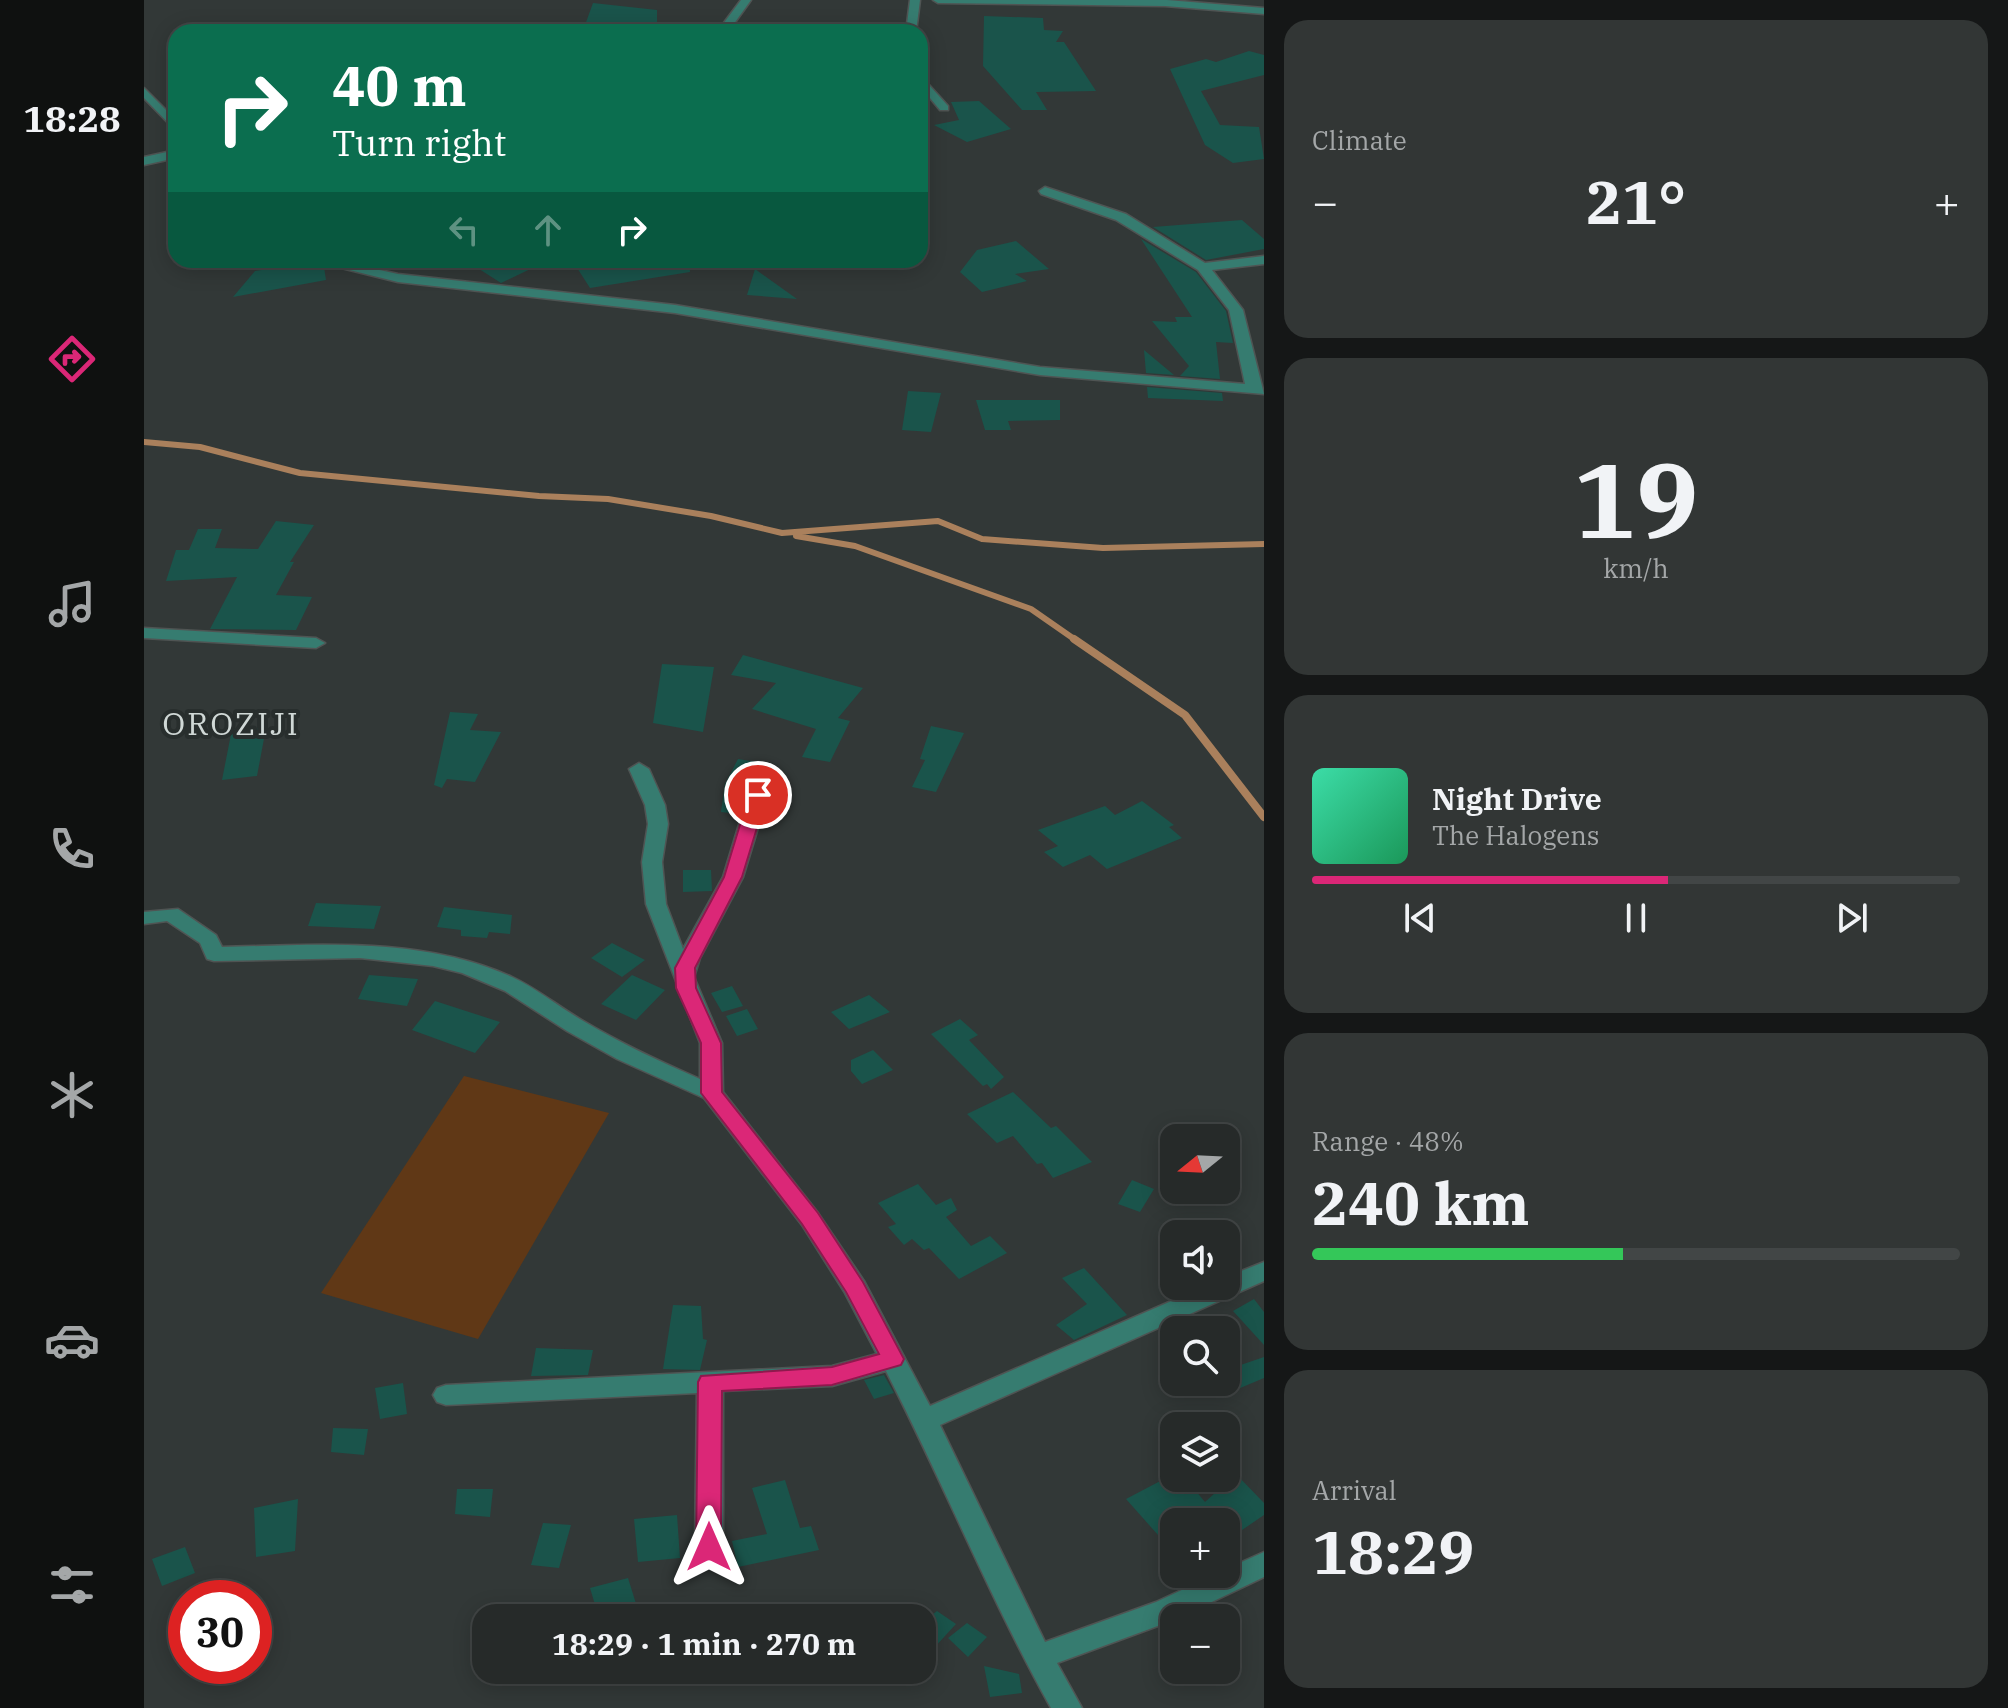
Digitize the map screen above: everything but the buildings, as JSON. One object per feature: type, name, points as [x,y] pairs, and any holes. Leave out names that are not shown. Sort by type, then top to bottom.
[{"type":"street","points":[[728,24],[746,0]]},
{"type":"street","points":[[912,24],[915,0]]},
{"type":"street","points":[[938,0],[1165,3],[1264,11]]},
{"type":"street","points":[[928,88],[944,108]]},
{"type":"street","points":[[144,91],[168,118]]},
{"type":"street","points":[[144,161],[168,156]]},
{"type":"street","points":[[347,268],[370,274],[675,309],[1040,371],[1259,389],[1236,310],[1203,267],[1121,217],[1045,191]]},
{"type":"street","points":[[1203,267],[1264,260]]},
{"type":"street","points":[[144,633],[316,643]]},
{"type":"street","points":[[639,769],[655,805],[658,824],[652,862],[656,904],[711,1043],[712,1093]]},
{"type":"street","points":[[683,977],[689,958],[733,877],[758,795]]},
{"type":"street","points":[[144,918],[171,914],[209,940],[214,954],[347,951],[390,954],[477,972],[529,995],[576,1026],[631,1056],[712,1093],[810,1219],[855,1288],[925,1420],[1038,1657],[1067,1708]]},
{"type":"street","points":[[925,1420],[1264,1271]]},
{"type":"street","points":[[446,1395],[832,1376],[893,1359]]},
{"type":"street","points":[[709,1547],[710,1382]]},
{"type":"street","points":[[1038,1657],[1166,1611],[1264,1564]]},
{"type":"shaded area","points":[[464,1076],[609,1113],[478,1339],[321,1293]]},
{"type":"waterway","points":[[144,442],[200,447],[300,473],[539,496],[608,499],[711,516],[782,533],[938,521],[982,539],[1103,548],[1264,544]]},
{"type":"waterway","points":[[796,536],[855,546],[1031,609],[1077,641]]},
{"type":"waterway","points":[[1074,639],[1185,715],[1264,817]]},
{"type":"district","name":"OROZIJI","points":[[231,724]]},
{"type":"route","points":[[709,1547],[710,1382],[832,1376],[893,1359],[855,1288],[810,1219],[712,1093],[711,1043],[683,977],[689,958],[733,877],[758,795]]}]
